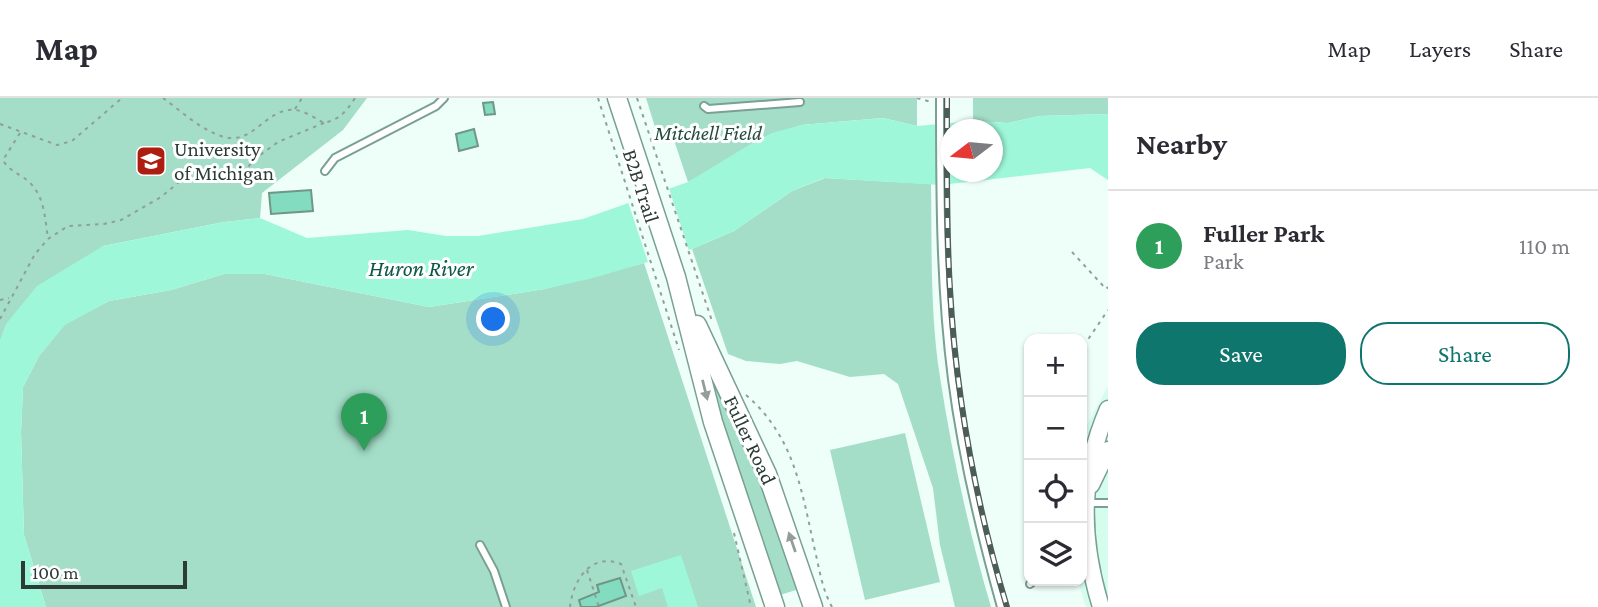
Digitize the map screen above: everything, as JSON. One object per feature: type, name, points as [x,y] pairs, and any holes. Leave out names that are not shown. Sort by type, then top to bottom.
[{"type":"main road","name":"Fuller Road","points":[[617,98],[676,277],[713,422],[775,607]]},
{"type":"main road","name":"Fuller Road","points":[[676,277],[767,474],[813,607]]},
{"type":"street","points":[[1087,490],[1091,458],[1108,409]]},
{"type":"street","points":[[1087,496],[1108,450]]},
{"type":"street","points":[[1087,523],[1088,559],[1101,607]]},
{"type":"lane","points":[[325,171],[335,158],[436,106],[444,98]]},
{"type":"lane","points":[[940,98],[942,257],[952,377],[970,486],[1001,607]]},
{"type":"lane","points":[[704,106],[708,109],[800,102]]},
{"type":"lane","points":[[1087,498],[1108,503]]},
{"type":"lane","points":[[481,545],[494,571],[506,607]]},
{"type":"path","points":[[0,124],[57,145],[72,141],[122,98]]},
{"type":"path","points":[[163,98],[208,130],[224,137],[237,138],[250,134],[269,119],[288,110],[303,111],[324,123]]},
{"type":"path","points":[[294,111],[302,98]]},
{"type":"path","points":[[0,319],[35,254],[48,239],[68,226],[121,220],[161,197],[190,173],[247,168],[278,142],[345,114],[355,98]]},
{"type":"path","name":"B2B Trail","points":[[598,98],[658,283]]},
{"type":"path","points":[[637,98],[716,330]]},
{"type":"path","points":[[917,98],[940,109]]},
{"type":"path","points":[[21,132],[3,160],[5,165],[32,185],[43,206],[48,239]]},
{"type":"path","points":[[1072,252],[1105,289],[1108,287]]},
{"type":"path","points":[[0,300],[11,298]]},
{"type":"path","points":[[1087,341],[1108,310]]},
{"type":"path","points":[[741,391],[768,415],[782,436],[799,481],[822,585],[832,607]]},
{"type":"path","points":[[570,607],[571,596],[587,569],[596,562],[610,559],[621,564],[636,607]]},
{"type":"path","points":[[587,569],[599,607]]},
{"type":"shaded area","points":[[1108,386],[1108,607],[1086,607],[1080,586],[1087,586],[1087,425]]},
{"type":"green space","name":"University of Michigan","points":[[0,98],[367,98],[343,130],[262,193],[260,218],[224,222],[103,246],[0,340]]},
{"type":"green space","name":"Mitchell Field","points":[[646,98],[917,98],[917,126],[883,118],[801,125],[688,182],[674,140],[659,140]]},
{"type":"green space","points":[[973,98],[1108,98],[1108,114],[1039,116],[1008,123],[1003,123],[1003,119],[973,119]]},
{"type":"green space","points":[[825,178],[931,184],[933,305],[940,377],[962,493],[991,607],[955,607],[940,545],[933,488],[898,384],[884,374],[850,377],[797,361],[780,364],[746,361],[728,354],[692,249],[734,231],[792,191]]},
{"type":"green space","points":[[644,263],[756,607],[46,607],[24,535],[21,432],[23,387],[39,356],[65,324],[109,301],[171,290],[224,274],[265,274],[429,307],[545,289]]},
{"type":"green space","points":[[691,319],[755,463],[799,589],[777,596],[706,382]]},
{"type":"green space","points":[[905,433],[940,582],[865,600],[830,450]]},
{"type":"water","name":"Huron River","points":[[1108,114],[1108,180],[1090,168],[1003,178],[1003,123],[1039,116]]},
{"type":"water","name":"Huron River","points":[[883,118],[917,126],[940,124],[940,182],[967,182],[941,185],[824,178],[792,191],[734,231],[692,249],[545,289],[429,307],[265,274],[224,274],[171,290],[109,301],[65,325],[39,356],[23,387],[21,432],[24,535],[46,607],[0,607],[0,340],[6,324],[37,286],[103,246],[224,222],[260,218],[307,238],[408,230],[446,236],[478,236],[583,219],[688,182],[772,133],[801,125]]},
{"type":"water","points":[[681,555],[698,607],[668,607],[662,588],[639,596],[631,571]]},
{"type":"pier","points":[[668,185],[690,254],[649,265],[627,199]]},
{"type":"building","points":[[493,102],[495,114],[485,115],[483,103]]},
{"type":"building","points":[[474,129],[478,146],[459,151],[456,134]]},
{"type":"building","points":[[311,190],[313,211],[271,214],[269,193]]},
{"type":"building","points":[[620,578],[626,596],[596,607],[581,607],[579,600],[599,592],[597,585]]},
{"type":"railway","points":[[947,98],[949,265],[957,370],[977,490],[1007,607]]},
{"type":"place","name":"University of Michigan","points":[[151,161]]},
{"type":"place","name":"Fuller Park","points":[[364,451]]}]
